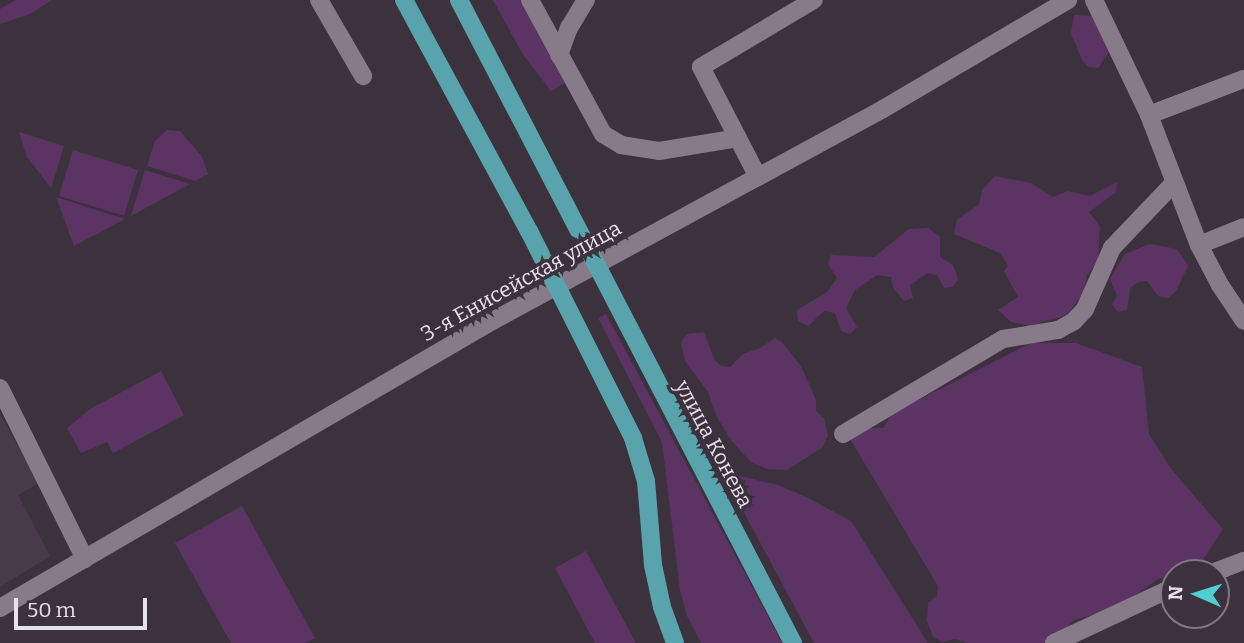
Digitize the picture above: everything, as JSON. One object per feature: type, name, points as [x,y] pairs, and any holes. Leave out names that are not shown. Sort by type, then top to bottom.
[{"type":"main road","points":[[404,0],[557,285],[633,438],[646,481],[653,565],[662,607],[675,643]]},
{"type":"main road","name":"улица Конева","points":[[459,0],[793,643]]},
{"type":"street","points":[[319,0],[363,76]]},
{"type":"street","points":[[530,0],[603,134],[621,145],[659,151],[738,138]]},
{"type":"street","points":[[559,55],[569,28],[586,0]]},
{"type":"street","points":[[758,177],[701,67],[814,0]]},
{"type":"street","name":"3-я Енисейская улица","points":[[0,608],[557,285],[883,109],[1068,0]]},
{"type":"street","points":[[1094,0],[1149,115],[1173,184],[1199,245],[1227,297],[1244,321]]},
{"type":"street","points":[[1149,115],[1244,79]]},
{"type":"street","points":[[843,434],[1003,339],[1058,330],[1074,321],[1085,309],[1112,248],[1173,184]]},
{"type":"street","points":[[1199,245],[1244,227]]},
{"type":"street","points":[[0,388],[85,559]]},
{"type":"street","points":[[1054,643],[1160,594]]},
{"type":"shaded area","points":[[16,0],[52,0],[30,14],[0,24],[0,9]]},
{"type":"shaded area","points":[[493,0],[521,0],[565,83],[551,91],[522,53]]},
{"type":"shaded area","points":[[1074,15],[1092,16],[1109,52],[1098,68],[1088,67],[1082,60],[1071,33]]},
{"type":"shaded area","points":[[167,130],[180,131],[202,157],[208,174],[195,181],[147,166],[155,141]]},
{"type":"shaded area","points":[[19,132],[64,146],[51,188],[27,157]]},
{"type":"shaded area","points":[[73,150],[138,170],[124,216],[59,196]]},
{"type":"shaded area","points":[[145,170],[190,184],[131,216]]},
{"type":"shaded area","points":[[995,176],[1031,183],[1053,197],[1068,191],[1090,196],[1117,182],[1116,192],[1089,212],[1100,226],[1098,260],[1087,275],[1085,291],[1067,315],[1029,326],[1011,322],[998,310],[1018,297],[1004,271],[1008,266],[1000,253],[954,234],[957,220],[979,204],[982,190]]},
{"type":"shaded area","points":[[56,197],[125,219],[74,246]]},
{"type":"shaded area","points":[[928,228],[940,237],[940,257],[953,265],[958,279],[953,287],[944,288],[937,275],[928,273],[910,285],[913,298],[904,301],[893,288],[891,277],[877,275],[855,290],[846,308],[857,327],[850,334],[841,331],[835,313],[824,311],[808,326],[798,321],[797,310],[827,292],[837,278],[828,264],[831,255],[874,257],[909,229]]},
{"type":"shaded area","points":[[1150,244],[1177,249],[1188,266],[1176,291],[1168,298],[1158,296],[1147,281],[1138,282],[1130,288],[1127,310],[1118,312],[1112,304],[1117,296],[1110,279],[1125,254]]},
{"type":"shaded area","points":[[606,314],[782,643],[701,643],[687,616],[680,590],[662,442],[598,318]]},
{"type":"shaded area","points":[[704,332],[714,359],[721,366],[730,367],[743,354],[760,348],[775,338],[782,342],[801,366],[816,400],[816,411],[824,418],[828,435],[823,447],[787,470],[767,469],[751,462],[730,439],[717,417],[708,392],[685,361],[681,342],[687,334]]},
{"type":"shaded area","points":[[1031,343],[1076,343],[1142,367],[1149,434],[1172,470],[1223,529],[1204,559],[1160,559],[1160,578],[1116,609],[1074,620],[1058,637],[1044,643],[966,643],[955,639],[942,642],[933,637],[927,621],[928,603],[937,596],[938,586],[850,439],[856,428],[883,428],[893,413]]},
{"type":"shaded area","points":[[161,371],[184,415],[113,453],[107,442],[81,453],[67,428],[90,409]]},
{"type":"shaded area","points":[[0,414],[39,483],[18,495],[50,556],[0,587]]},
{"type":"shaded area","points":[[719,466],[731,474],[778,485],[851,521],[928,643],[814,643]]},
{"type":"shaded area","points":[[242,506],[315,638],[305,643],[231,643],[175,543]]},
{"type":"shaded area","points":[[586,551],[636,643],[595,643],[555,568]]}]
